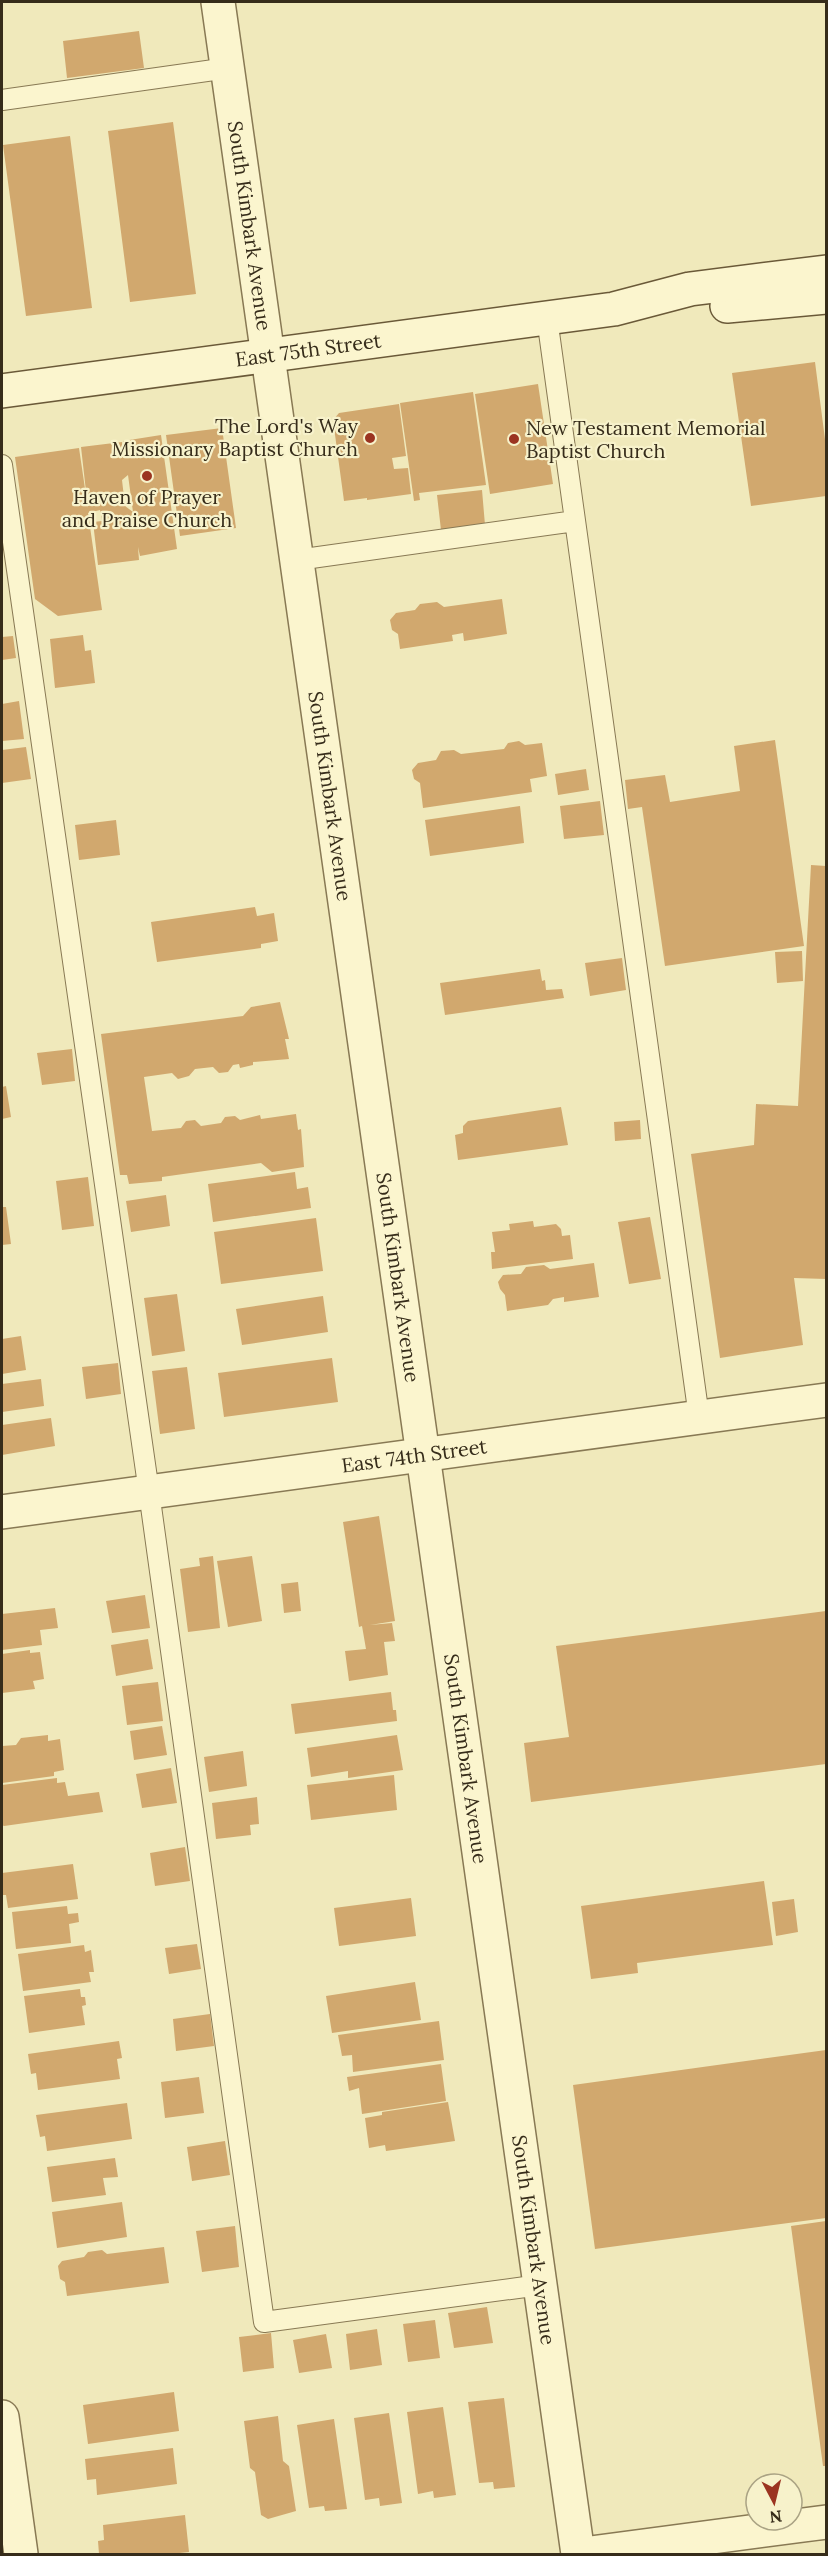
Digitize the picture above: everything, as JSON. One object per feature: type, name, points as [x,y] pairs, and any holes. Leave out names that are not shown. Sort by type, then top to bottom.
[{"type":"street","name":"South Kimbark Avenue","points":[[218,2],[578,2554]]},
{"type":"street","name":"East 75th Street","points":[[2,391],[614,309],[690,290],[826,272]]},
{"type":"street","name":"East 75th Street","points":[[614,309],[692,309],[826,297]]},
{"type":"street","name":"East 74th Street","points":[[2,1512],[826,1400]]},
{"type":"street","points":[[2,2416],[21,2554]]},
{"type":"street","points":[[583,2554],[826,2522]]},
{"type":"lane","points":[[2,100],[228,68]]},
{"type":"lane","points":[[547,318],[699,1418]]},
{"type":"lane","points":[[2,465],[149,1492],[264,2322],[540,2286]]},
{"type":"lane","points":[[297,560],[575,521]]},
{"type":"building","points":[[139,31],[144,68],[67,78],[63,41]]},
{"type":"building","points":[[173,122],[196,294],[130,302],[108,131]]},
{"type":"building","points":[[70,136],[92,308],[26,316],[3,145]]},
{"type":"building","points":[[815,362],[826,447],[826,496],[751,506],[732,373]]},
{"type":"building","name":"New Testament Memorial Baptist Church","points":[[538,384],[553,484],[490,494],[475,394]]},
{"type":"building","points":[[473,392],[486,485],[419,493],[420,500],[414,501],[400,403]]},
{"type":"building","name":"The Lord's Way Missionary Baptist Church","points":[[399,404],[406,456],[392,458],[394,469],[408,468],[411,494],[344,501],[333,420],[339,413]]},
{"type":"building","points":[[222,428],[236,528],[180,536],[166,435]]},
{"type":"building","points":[[161,435],[177,549],[140,556],[138,547],[139,560],[98,565],[93,522],[102,521],[100,510],[88,513],[102,610],[58,616],[35,599],[15,457],[79,448],[88,509],[81,447],[122,442],[123,451],[123,441]],"holes":[[[128,475],[133,512],[125,506],[122,480]]]},
{"type":"building","points":[[482,490],[485,525],[441,530],[437,495]]},
{"type":"building","points":[[502,599],[507,634],[464,641],[463,633],[452,635],[453,641],[400,649],[398,634],[392,630],[390,620],[396,613],[415,610],[420,604],[437,602],[444,607]]},
{"type":"building","points":[[83,635],[85,651],[91,650],[95,683],[55,688],[50,639]]},
{"type":"building","points":[[13,636],[16,658],[2,660],[2,637]]},
{"type":"building","points":[[19,701],[24,739],[2,741],[2,704]]},
{"type":"building","points":[[775,740],[804,946],[665,966],[642,807],[628,809],[625,780],[665,775],[670,802],[740,791],[734,746]]},
{"type":"building","points":[[519,741],[525,745],[542,743],[547,776],[530,779],[532,792],[423,808],[420,783],[414,779],[412,770],[418,763],[436,760],[441,751],[454,750],[461,754],[504,749],[508,743]]},
{"type":"building","points":[[26,747],[31,779],[2,783],[2,750]]},
{"type":"building","points":[[586,769],[589,790],[558,795],[555,774]]},
{"type":"building","points":[[600,801],[604,835],[564,839],[560,806]]},
{"type":"building","points":[[520,806],[524,843],[430,856],[425,820]]},
{"type":"building","points":[[116,820],[120,855],[79,860],[75,825]]},
{"type":"building","points":[[811,865],[826,866],[826,1279],[794,1278],[803,1345],[720,1358],[691,1154],[754,1145],[756,1104],[798,1106]]},
{"type":"building","points":[[255,907],[257,916],[274,913],[278,941],[261,944],[261,948],[157,962],[151,922]]},
{"type":"building","points":[[802,951],[803,981],[777,983],[775,952]]},
{"type":"building","points":[[622,958],[626,990],[590,996],[585,963]]},
{"type":"building","points":[[540,969],[546,990],[562,989],[564,998],[445,1015],[440,983]]},
{"type":"building","points":[[280,1002],[289,1039],[285,1039],[289,1059],[253,1062],[253,1065],[240,1068],[239,1064],[233,1065],[228,1072],[219,1073],[213,1067],[195,1069],[189,1076],[178,1079],[172,1073],[144,1077],[152,1131],[181,1128],[186,1121],[195,1120],[201,1126],[221,1123],[225,1117],[235,1116],[240,1120],[260,1115],[261,1119],[296,1114],[298,1130],[301,1129],[304,1167],[272,1172],[261,1163],[162,1177],[162,1181],[129,1184],[127,1175],[120,1175],[101,1034],[243,1016],[251,1007]]},
{"type":"building","points":[[72,1049],[75,1081],[42,1085],[37,1053]]},
{"type":"building","points":[[6,1086],[11,1117],[2,1119],[2,1087]]},
{"type":"building","points":[[561,1107],[568,1145],[458,1160],[455,1135],[463,1133],[463,1126],[468,1121]]},
{"type":"building","points":[[640,1120],[641,1139],[615,1141],[614,1122]]},
{"type":"building","points":[[295,1172],[297,1189],[308,1187],[311,1208],[213,1222],[208,1184]]},
{"type":"building","points":[[88,1177],[94,1226],[62,1230],[56,1181]]},
{"type":"building","points":[[166,1195],[170,1226],[131,1232],[126,1201]]},
{"type":"building","points":[[2,1207],[6,1207],[11,1244],[2,1245]]},
{"type":"building","points":[[650,1217],[661,1279],[629,1284],[618,1222]]},
{"type":"building","points":[[316,1218],[323,1271],[221,1284],[214,1232]]},
{"type":"building","points":[[533,1221],[534,1227],[556,1224],[561,1229],[562,1236],[570,1235],[573,1259],[492,1269],[491,1252],[495,1252],[492,1232],[510,1230],[509,1224]]},
{"type":"building","points":[[594,1263],[599,1297],[564,1302],[564,1297],[553,1299],[548,1305],[507,1311],[505,1295],[498,1282],[503,1275],[521,1274],[526,1267],[544,1265],[550,1269]]},
{"type":"building","points":[[177,1294],[185,1351],[152,1356],[144,1298]]},
{"type":"building","points":[[323,1296],[328,1332],[242,1345],[236,1309]]},
{"type":"building","points":[[21,1336],[26,1370],[2,1374],[2,1339]]},
{"type":"building","points":[[332,1358],[338,1402],[224,1417],[218,1373]]},
{"type":"building","points":[[118,1363],[121,1394],[86,1399],[82,1367]]},
{"type":"building","points":[[187,1367],[195,1429],[160,1434],[152,1371]]},
{"type":"building","points":[[41,1379],[44,1406],[2,1412],[2,1384]]},
{"type":"building","points":[[51,1418],[55,1446],[2,1455],[2,1425]]},
{"type":"building","points":[[379,1516],[395,1621],[370,1625],[392,1623],[395,1641],[384,1642],[388,1675],[349,1681],[345,1651],[366,1649],[362,1626],[359,1627],[343,1522]]},
{"type":"building","points":[[213,1556],[220,1628],[188,1632],[180,1569],[200,1566],[199,1558]]},
{"type":"building","points":[[252,1556],[262,1621],[228,1627],[217,1561]]},
{"type":"building","points":[[298,1582],[301,1611],[284,1613],[281,1584]]},
{"type":"building","points":[[145,1595],[150,1628],[112,1633],[106,1601]]},
{"type":"building","points":[[55,1608],[58,1628],[40,1630],[42,1645],[2,1650],[2,1614]]},
{"type":"building","points":[[826,1611],[826,1764],[531,1802],[524,1743],[569,1737],[556,1646]]},
{"type":"building","points":[[148,1639],[153,1669],[116,1676],[111,1645]]},
{"type":"building","points":[[30,1650],[30,1653],[40,1652],[44,1679],[33,1681],[35,1689],[2,1693],[2,1654]]},
{"type":"building","points":[[158,1682],[163,1721],[127,1725],[122,1686]]},
{"type":"building","points":[[391,1692],[397,1721],[295,1734],[291,1704]]},
{"type":"building","points":[[162,1726],[167,1755],[134,1760],[130,1731]]},
{"type":"building","points":[[48,1735],[48,1741],[60,1739],[64,1770],[54,1772],[54,1776],[2,1783],[2,1746],[16,1745],[21,1738]]},
{"type":"building","points":[[397,1735],[403,1770],[348,1778],[348,1771],[311,1777],[307,1748]]},
{"type":"building","points":[[243,1751],[247,1786],[209,1792],[204,1757]]},
{"type":"building","points":[[171,1768],[177,1803],[142,1808],[136,1774]]},
{"type":"building","points":[[394,1775],[397,1810],[311,1820],[307,1785]]},
{"type":"building","points":[[57,1778],[57,1783],[65,1782],[68,1796],[99,1792],[103,1812],[2,1825],[2,1785]]},
{"type":"building","points":[[257,1797],[259,1824],[250,1825],[251,1835],[216,1839],[212,1803]]},
{"type":"building","points":[[185,1847],[190,1881],[155,1886],[150,1853]]},
{"type":"building","points":[[73,1864],[78,1899],[8,1908],[6,1895],[2,1895],[2,1873]]},
{"type":"building","points":[[764,1881],[773,1945],[637,1963],[638,1973],[591,1979],[581,1906]]},
{"type":"building","points":[[411,1898],[416,1936],[339,1946],[334,1908]]},
{"type":"building","points":[[794,1899],[798,1932],[776,1936],[772,1902]]},
{"type":"building","points":[[67,1906],[68,1914],[78,1913],[79,1922],[69,1924],[71,1943],[16,1949],[12,1912]]},
{"type":"building","points":[[197,1944],[201,1969],[169,1974],[165,1948]]},
{"type":"building","points":[[84,1945],[85,1952],[91,1950],[94,1972],[89,1972],[91,1982],[23,1991],[18,1954]]},
{"type":"building","points":[[415,1982],[421,2020],[332,2033],[326,1996]]},
{"type":"building","points":[[80,1989],[81,1997],[85,1997],[86,2005],[82,2006],[85,2025],[29,2033],[24,1996]]},
{"type":"building","points":[[210,2014],[214,2046],[176,2051],[173,2019]]},
{"type":"building","points":[[439,2021],[444,2060],[353,2072],[352,2055],[342,2056],[338,2035]]},
{"type":"building","points":[[119,2041],[122,2058],[117,2059],[120,2079],[38,2090],[36,2073],[31,2074],[28,2054]]},
{"type":"building","points":[[826,2050],[826,2218],[595,2249],[573,2085]]},
{"type":"building","points":[[441,2064],[446,2101],[362,2114],[359,2088],[349,2091],[347,2077]]},
{"type":"building","points":[[199,2077],[204,2113],[165,2118],[161,2082]]},
{"type":"building","points":[[448,2102],[455,2141],[386,2151],[385,2145],[369,2148],[365,2118],[382,2115],[382,2112]]},
{"type":"building","points":[[127,2103],[132,2139],[47,2151],[45,2136],[40,2137],[36,2115]]},
{"type":"building","points":[[225,2141],[230,2175],[192,2181],[187,2147]]},
{"type":"building","points":[[115,2158],[118,2177],[103,2178],[106,2195],[52,2202],[47,2167]]},
{"type":"building","points":[[122,2202],[127,2237],[57,2248],[52,2212]]},
{"type":"building","points":[[826,2221],[826,2466],[823,2466],[791,2226]]},
{"type":"building","points":[[235,2226],[239,2267],[202,2272],[196,2231]]},
{"type":"building","points":[[164,2247],[169,2283],[67,2296],[65,2282],[60,2279],[58,2266],[62,2261],[84,2257],[88,2252],[102,2250],[107,2254]]},
{"type":"building","points":[[487,2307],[493,2343],[454,2348],[448,2313]]},
{"type":"building","points":[[435,2320],[440,2358],[408,2362],[403,2324]]},
{"type":"building","points":[[377,2329],[382,2365],[350,2370],[346,2334]]},
{"type":"building","points":[[271,2333],[274,2368],[243,2372],[239,2337]]},
{"type":"building","points":[[326,2334],[332,2368],[299,2373],[293,2340]]},
{"type":"building","points":[[174,2392],[179,2431],[88,2444],[83,2405]]},
{"type":"building","points":[[504,2398],[515,2487],[494,2489],[493,2482],[479,2483],[468,2402]]},
{"type":"building","points":[[443,2407],[456,2495],[434,2498],[433,2491],[418,2494],[407,2412]]},
{"type":"building","points":[[389,2413],[402,2503],[380,2506],[379,2498],[365,2500],[354,2418]]},
{"type":"building","points":[[278,2416],[283,2461],[289,2466],[296,2511],[268,2519],[261,2515],[255,2472],[250,2468],[244,2421]]},
{"type":"building","points":[[334,2419],[347,2509],[325,2511],[324,2506],[309,2508],[297,2425]]},
{"type":"building","points":[[173,2448],[177,2484],[97,2495],[96,2479],[87,2480],[85,2459]]},
{"type":"building","points":[[185,2515],[189,2552],[99,2554],[98,2541],[104,2540],[103,2525]]},
{"type":"place","name":"The Lord's Way Missionary Baptist Church","points":[[370,438]]},
{"type":"place","name":"New Testament Memorial Baptist Church","points":[[514,439]]},
{"type":"place","name":"Haven of Prayer and Praise Church","points":[[147,476]]}]
